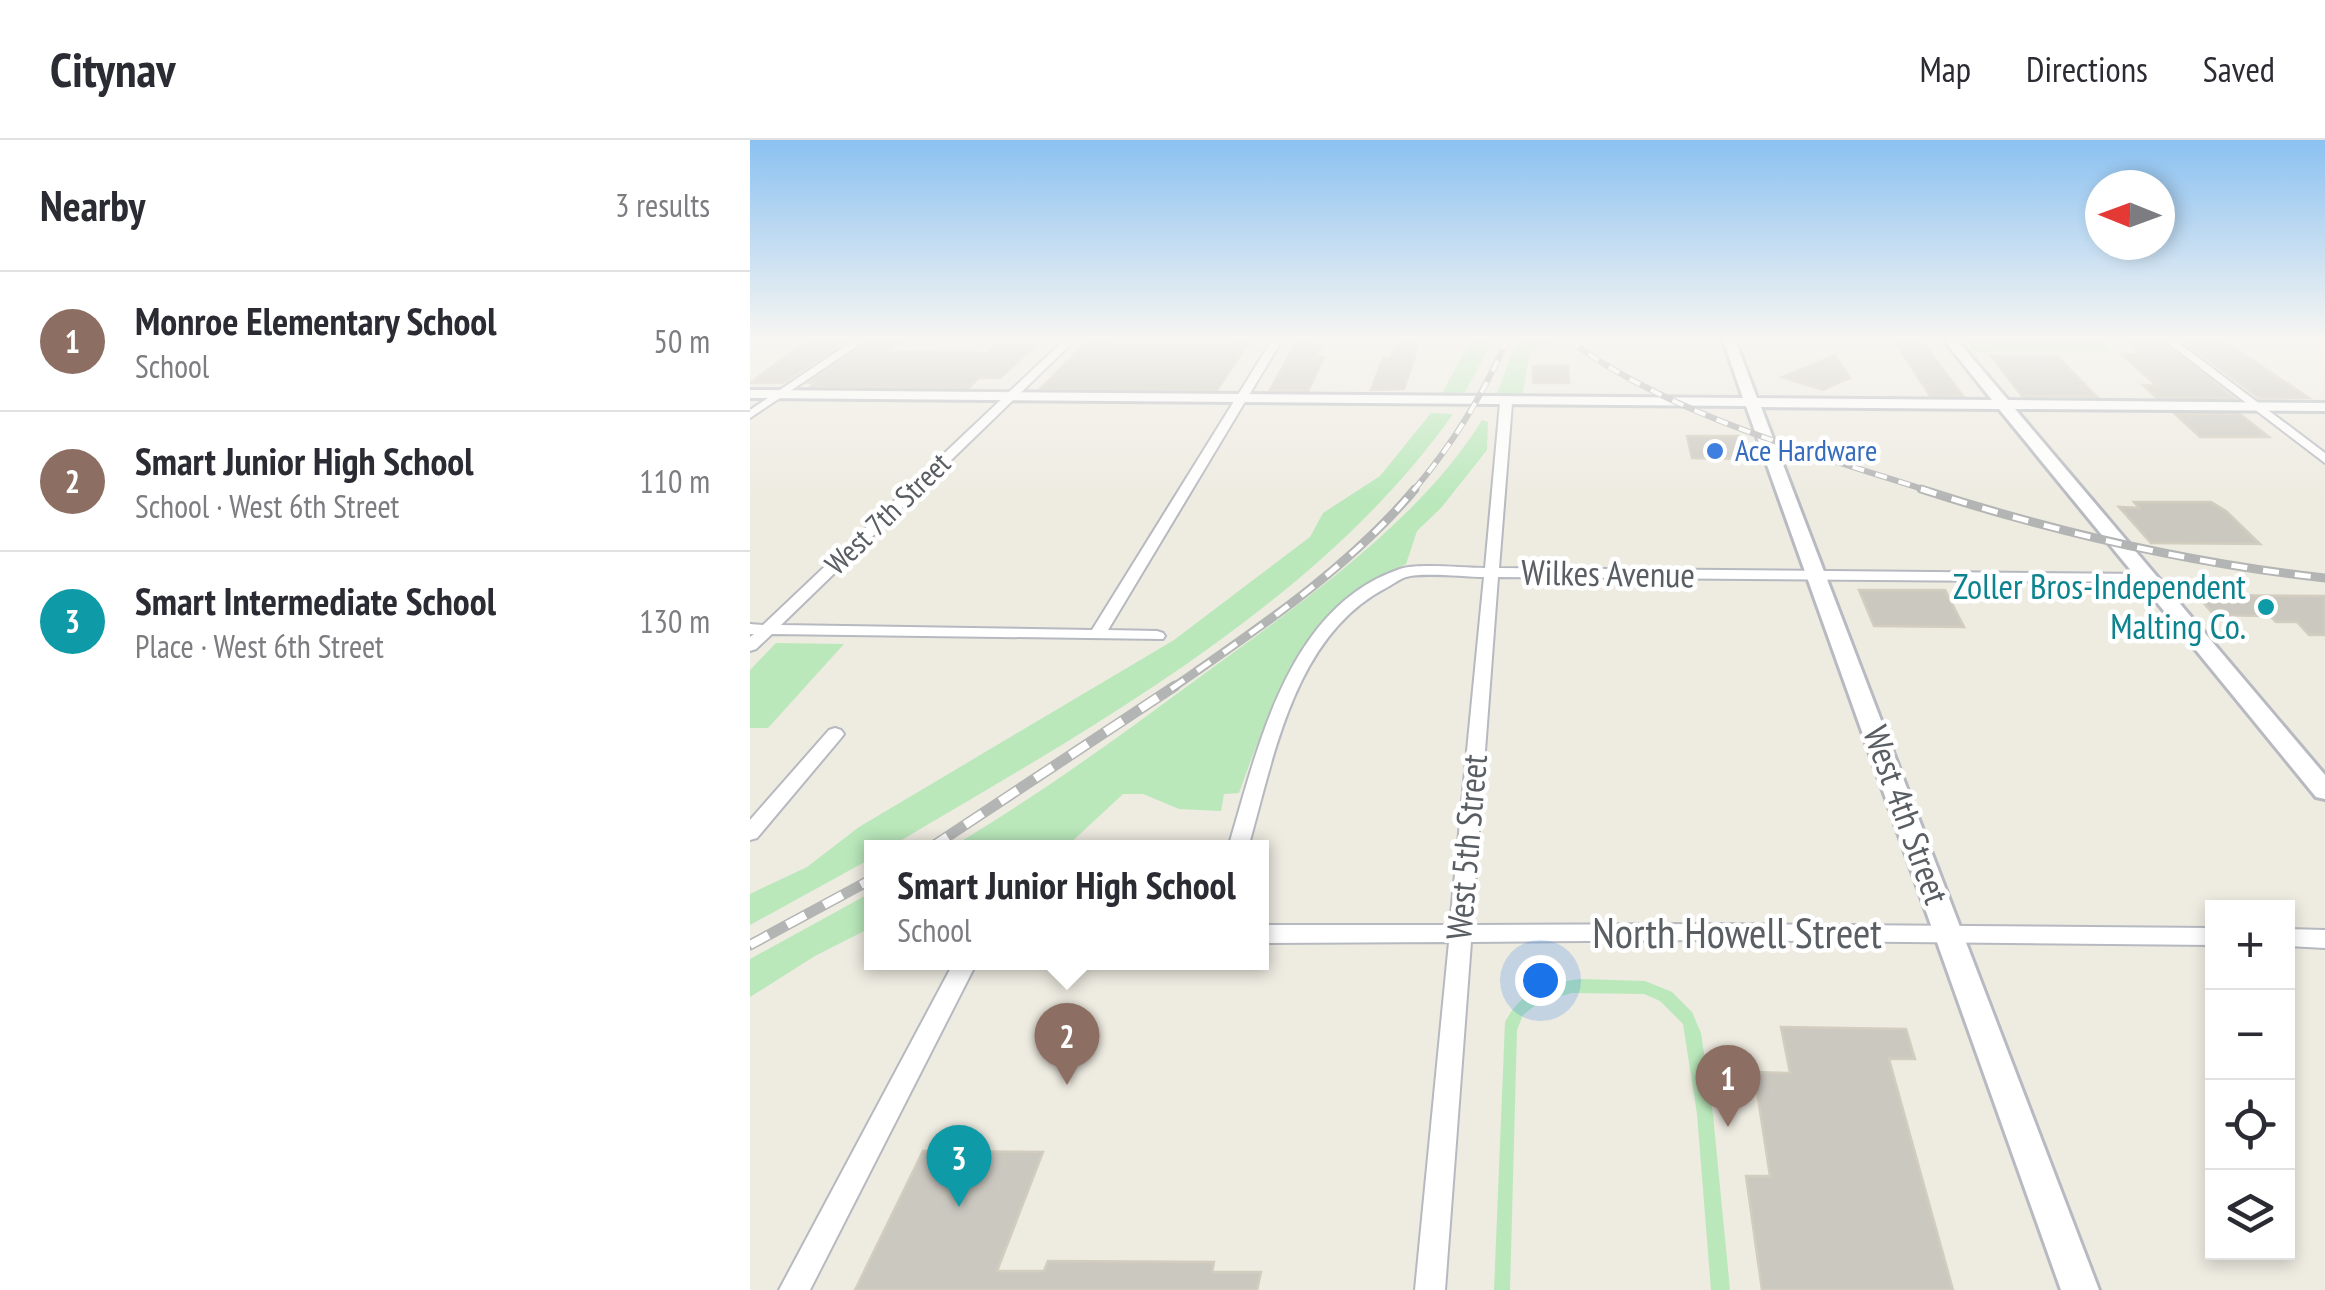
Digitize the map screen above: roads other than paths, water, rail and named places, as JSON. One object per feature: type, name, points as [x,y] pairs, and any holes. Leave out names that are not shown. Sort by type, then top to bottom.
[{"type":"main road","points":[[750,394],[2325,407]]},
{"type":"main road","name":"West 4th Street","points":[[1750,394],[2080,1290]]},
{"type":"main road","points":[[1995,394],[2325,791]]},
{"type":"street","points":[[750,415],[781,394]]},
{"type":"street","name":"West 7th Street","points":[[750,646],[1014,394]]},
{"type":"street","points":[[1099,632],[1246,394]]},
{"type":"street","points":[[2240,394],[2325,459]]},
{"type":"street","name":"West 5th Street","points":[[1430,1290],[1506,403]]},
{"type":"street","name":"Wilkes Avenue","points":[[1240,840],[1293,675],[1312,646],[1363,594],[1405,572],[2148,578]]},
{"type":"street","points":[[750,628],[1157,636]]},
{"type":"street","points":[[750,833],[835,734]]},
{"type":"street","name":"North Howell Street","points":[[1269,934],[2205,938]]},
{"type":"street","points":[[2295,938],[2325,938]]},
{"type":"street","points":[[794,1290],[962,970]]},
{"type":"railway","points":[[1413,491],[1441,456],[1480,394]]},
{"type":"railway","points":[[1659,394],[1742,429],[1929,491]]},
{"type":"railway","points":[[1171,689],[1331,572],[1415,489]]},
{"type":"railway","points":[[1921,489],[2121,544],[2222,564],[2325,578]]},
{"type":"railway","points":[[942,840],[1175,686]]},
{"type":"railway","points":[[750,945],[864,883]]},
{"type":"place","name":"Ace Hardware","points":[[1715,451]]},
{"type":"place","name":"Zoller Bros-Independent Malting Co.","points":[[2266,607]]},
{"type":"place","name":"Smart Junior High School","points":[[1067,1085]]},
{"type":"place","name":"Monroe Elementary School","points":[[1728,1127]]},
{"type":"place","name":"Smart Intermediate School","points":[[959,1207]]}]
